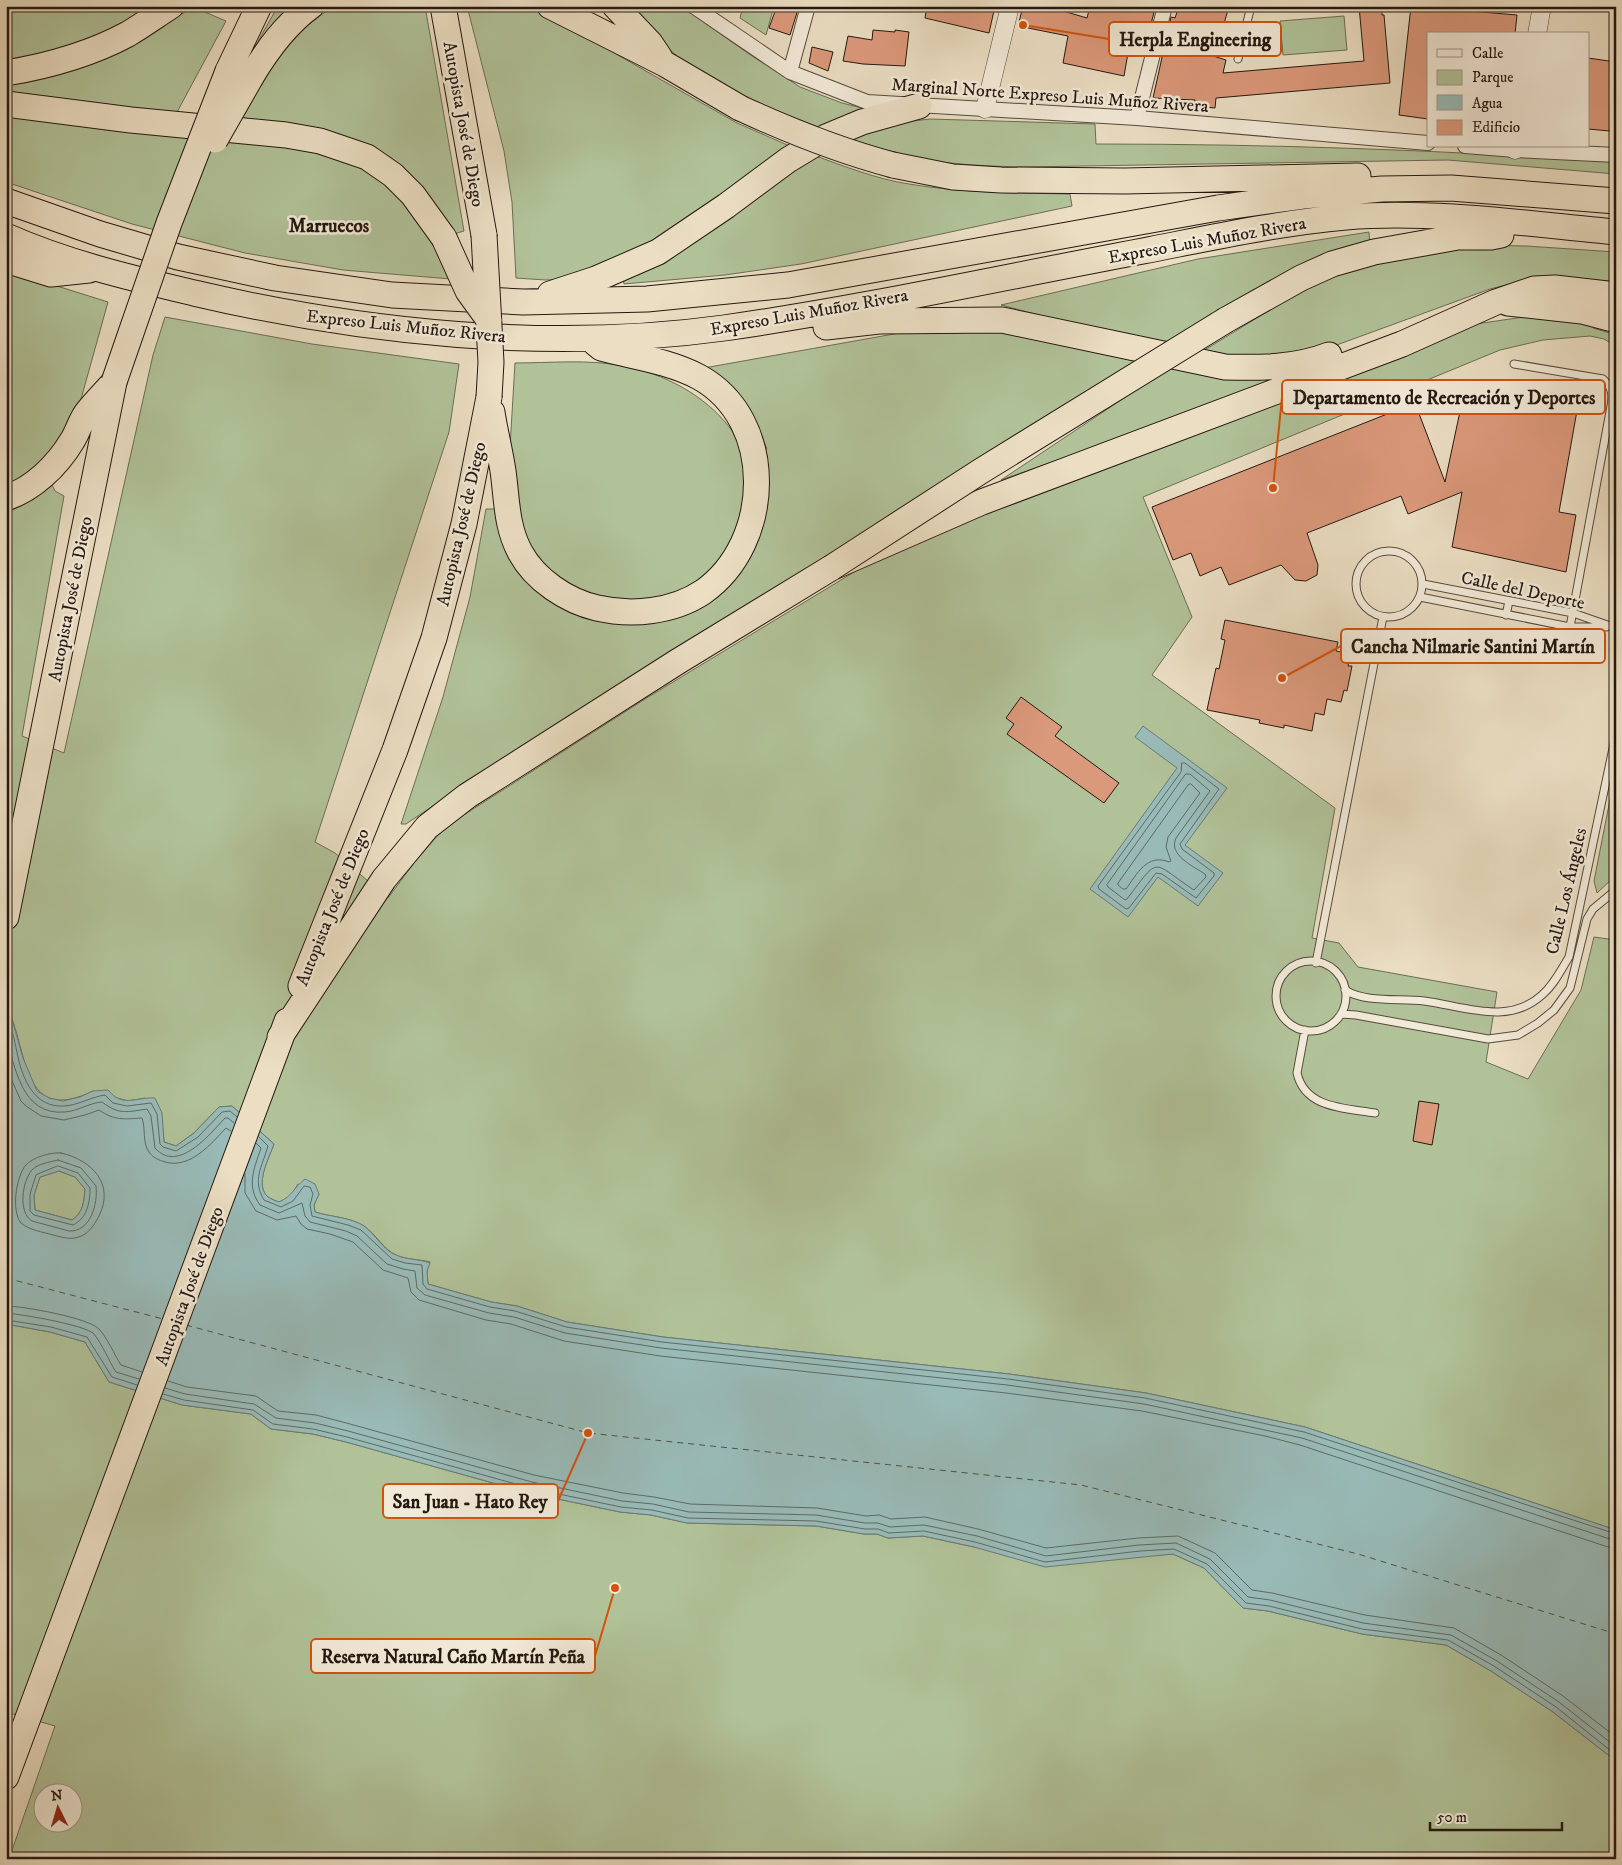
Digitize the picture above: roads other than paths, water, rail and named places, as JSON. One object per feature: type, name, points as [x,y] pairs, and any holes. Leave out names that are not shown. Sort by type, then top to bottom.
[{"type":"highway","points":[[6,73],[26,70],[73,57],[105,45],[128,34],[171,6]]},
{"type":"highway","points":[[240,74],[258,6]]},
{"type":"highway","points":[[240,74],[311,6]]},
{"type":"highway","name":"Autopista José de Diego","points":[[6,1778],[278,1044],[395,750],[434,638],[464,524],[489,397],[491,362],[484,234],[443,6]]},
{"type":"highway","points":[[550,6],[665,64],[740,108],[802,136],[893,165],[953,177],[1001,180],[1125,181],[1406,176],[1451,188]]},
{"type":"highway","points":[[615,6],[650,43],[665,64]]},
{"type":"highway","name":"Autopista José de Diego","points":[[6,917],[114,382],[169,223],[240,74]]},
{"type":"highway","points":[[6,104],[131,120],[286,135],[320,141],[368,157],[393,175],[414,195],[444,238],[468,291],[489,320]]},
{"type":"highway","points":[[523,302],[596,279],[658,252],[726,206],[788,160],[826,137],[862,122],[919,106]]},
{"type":"highway","name":"Expreso Luis Muñoz Rivera","points":[[6,201],[100,234],[178,257],[275,278],[392,295],[523,302],[647,299],[788,285],[1218,208],[1303,196],[1382,189],[1451,188],[1616,201]]},
{"type":"highway","name":"Expreso Luis Muñoz Rivera","points":[[6,236],[96,269],[226,300],[334,321],[520,338],[590,338],[646,336],[722,328],[840,309],[1264,228],[1337,218],[1435,217],[1616,232]]},
{"type":"highway","points":[[278,1044],[384,878],[427,827],[467,796],[981,472],[1226,320],[1301,278],[1332,264],[1374,252],[1458,237],[1491,237],[1548,226]]},
{"type":"highway","points":[[6,260],[51,274],[96,269]]},
{"type":"highway","points":[[831,568],[982,502],[1402,344],[1496,302],[1534,290],[1555,288],[1616,295]]},
{"type":"highway","points":[[722,328],[773,332],[879,321],[1002,320],[1225,367],[1259,368],[1296,364],[1325,357],[1462,307],[1496,302],[1582,311],[1616,320]]},
{"type":"highway","points":[[489,397],[503,472],[508,517],[514,539],[527,564],[539,576],[555,589],[587,606],[626,612],[659,609],[702,593],[728,568],[741,550],[749,530],[757,477],[754,452],[748,432],[735,410],[715,389],[700,378],[663,363],[601,348],[590,338]]},
{"type":"highway","points":[[6,498],[22,493],[51,468],[71,443],[87,412],[114,382]]},
{"type":"street","name":"Marginal Norte Expreso Luis Muñoz Rivera","points":[[694,6],[790,72],[867,102],[1138,118],[1427,143]]},
{"type":"street","points":[[790,72],[808,6]]},
{"type":"street","points":[[985,110],[1010,6]]},
{"type":"street","points":[[1138,118],[1165,6]]},
{"type":"street","points":[[1537,32],[1542,6]]},
{"type":"street","points":[[1515,148],[1616,155]]},
{"type":"lane","points":[[1238,59],[1251,6]]},
{"type":"lane","points":[[1514,364],[1603,379],[1610,386],[1612,393],[1570,627]]},
{"type":"lane","points":[[1384,551],[1403,554],[1417,566],[1422,584],[1420,597],[1408,612],[1396,617],[1383,618],[1366,610],[1356,594],[1355,581],[1367,559],[1384,551]]},
{"type":"lane","name":"Calle del Deporte","points":[[1422,584],[1573,613],[1614,627]]},
{"type":"lane","points":[[1420,597],[1570,627],[1614,627]]},
{"type":"lane","points":[[1506,615],[1509,601]]},
{"type":"lane","points":[[1316,963],[1383,618]]},
{"type":"lane","name":"Calle Los Ángeles","points":[[1345,990],[1353,995],[1423,1001],[1492,1014],[1514,1011],[1542,996],[1569,957],[1616,734]]},
{"type":"lane","name":"Calle Los Ángeles","points":[[1341,1014],[1356,1015],[1488,1039],[1518,1035],[1538,1023],[1554,1010],[1570,988],[1587,919],[1592,909],[1616,890]]},
{"type":"lane","points":[[1303,962],[1316,963],[1332,969],[1342,981],[1345,990],[1346,999],[1341,1014],[1326,1028],[1320,1030],[1305,1030],[1291,1025],[1278,1009],[1276,991],[1280,980],[1288,970],[1303,962]]},
{"type":"lane","points":[[1305,1030],[1297,1073],[1306,1093],[1322,1103],[1375,1113]]},
{"type":"water","points":[[1143,726],[1227,788],[1185,845],[1223,873],[1198,906],[1158,877],[1128,917],[1090,889],[1177,768],[1135,737]]},
{"type":"water","points":[[6,1015],[11,1016],[23,1058],[37,1091],[49,1098],[63,1101],[80,1097],[93,1091],[108,1090],[119,1099],[124,1100],[155,1098],[162,1113],[164,1142],[176,1146],[194,1133],[219,1107],[232,1106],[274,1144],[262,1179],[264,1192],[268,1197],[279,1202],[288,1197],[305,1179],[315,1184],[319,1194],[314,1205],[315,1212],[359,1223],[368,1229],[391,1253],[404,1258],[430,1263],[427,1271],[428,1284],[491,1302],[517,1306],[567,1322],[663,1337],[1009,1374],[1146,1393],[1305,1427],[1616,1530],[1616,1761],[1553,1712],[1491,1671],[1446,1645],[1362,1634],[1268,1611],[1243,1608],[1204,1568],[1173,1554],[1045,1567],[974,1547],[923,1536],[888,1538],[877,1534],[864,1534],[816,1526],[687,1523],[651,1515],[620,1512],[529,1493],[313,1434],[271,1429],[251,1414],[182,1405],[109,1382],[85,1342],[50,1332],[6,1324]],"holes":[[[59,1171],[75,1177],[85,1189],[82,1207],[76,1217],[72,1220],[35,1210],[34,1195],[40,1177]]]},
{"type":"place","name":"Herpla Engineering","points":[[1023,25]]},
{"type":"place","name":"Departamento de Recreación y Deportes","points":[[1273,488]]},
{"type":"place","name":"Cancha Nilmarie Santini Martín","points":[[1282,678]]},
{"type":"place","name":"San Juan - Hato Rey","points":[[588,1433]]},
{"type":"place","name":"Reserva Natural Caño Martín Peña","points":[[615,1588]]},
{"type":"district","name":"Marruecos","points":[[329,225]]}]
